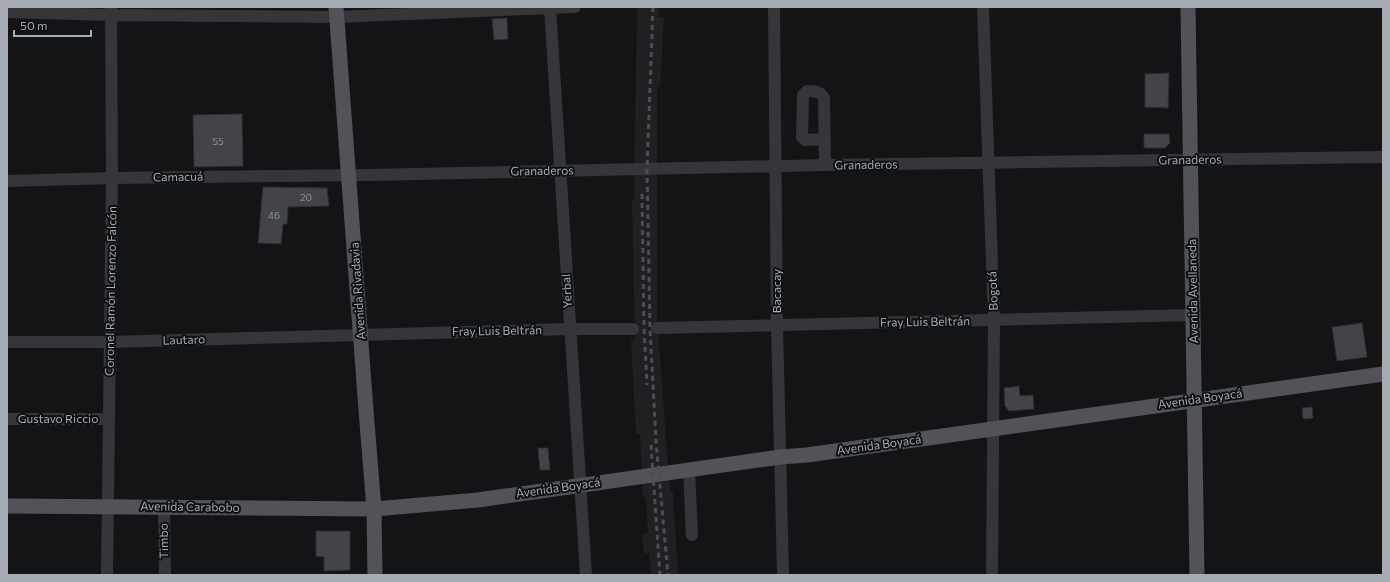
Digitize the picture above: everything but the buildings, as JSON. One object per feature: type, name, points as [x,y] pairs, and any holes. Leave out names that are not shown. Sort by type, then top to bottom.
[{"type":"main road","name":"Avenida Avellaneda","points":[[1188,7],[1197,575]]},
{"type":"main road","name":"Avenida Rivadavia","points":[[337,12],[374,509],[376,575]]},
{"type":"main road","name":"Avenida Boyacá","points":[[374,509],[478,500],[780,457],[815,454],[994,429],[1194,399],[1383,374]]},
{"type":"main road","name":"Avenida Carabobo","points":[[7,506],[374,509]]},
{"type":"street","name":"Yerbal","points":[[550,7],[586,575]]},
{"type":"street","points":[[7,12],[337,12],[575,7]]},
{"type":"street","name":"Bacacay","points":[[774,7],[777,325],[783,575]]},
{"type":"street","name":"Bogotá","points":[[983,7],[994,320],[992,575]]},
{"type":"street","name":"Coronel Ramón Lorenzo Falcón","points":[[107,575],[112,178],[111,11]]},
{"type":"street","points":[[825,139],[825,165]]},
{"type":"street","name":"Granaderos","points":[[349,175],[825,165],[1383,157]]},
{"type":"street","name":"Camacuá","points":[[7,181],[349,175]]},
{"type":"street","name":"Fray Luis Beltrán","points":[[657,328],[1193,315]]},
{"type":"street","name":"Fray Luis Beltrán","points":[[361,334],[633,329]]},
{"type":"street","name":"Lautaro","points":[[7,342],[110,342],[361,334]]},
{"type":"street","name":"Gustavo Riccio","points":[[7,419],[109,419]]},
{"type":"street","points":[[689,470],[692,536]]},
{"type":"street","name":"Timbo","points":[[164,507],[165,575]]},
{"type":"shaded area","points":[[637,7],[659,7],[659,17],[664,17],[660,86],[657,87],[657,317],[670,492],[673,492],[678,575],[651,575],[649,553],[644,553],[642,534],[648,532],[646,498],[643,497],[640,433],[636,434],[631,340],[635,340],[632,200],[634,199]]},
{"type":"railway","points":[[653,7],[647,169],[650,328],[656,441],[668,575]]},
{"type":"railway","points":[[642,194],[644,328],[647,385]]},
{"type":"railway","points":[[651,445],[660,575]]}]
